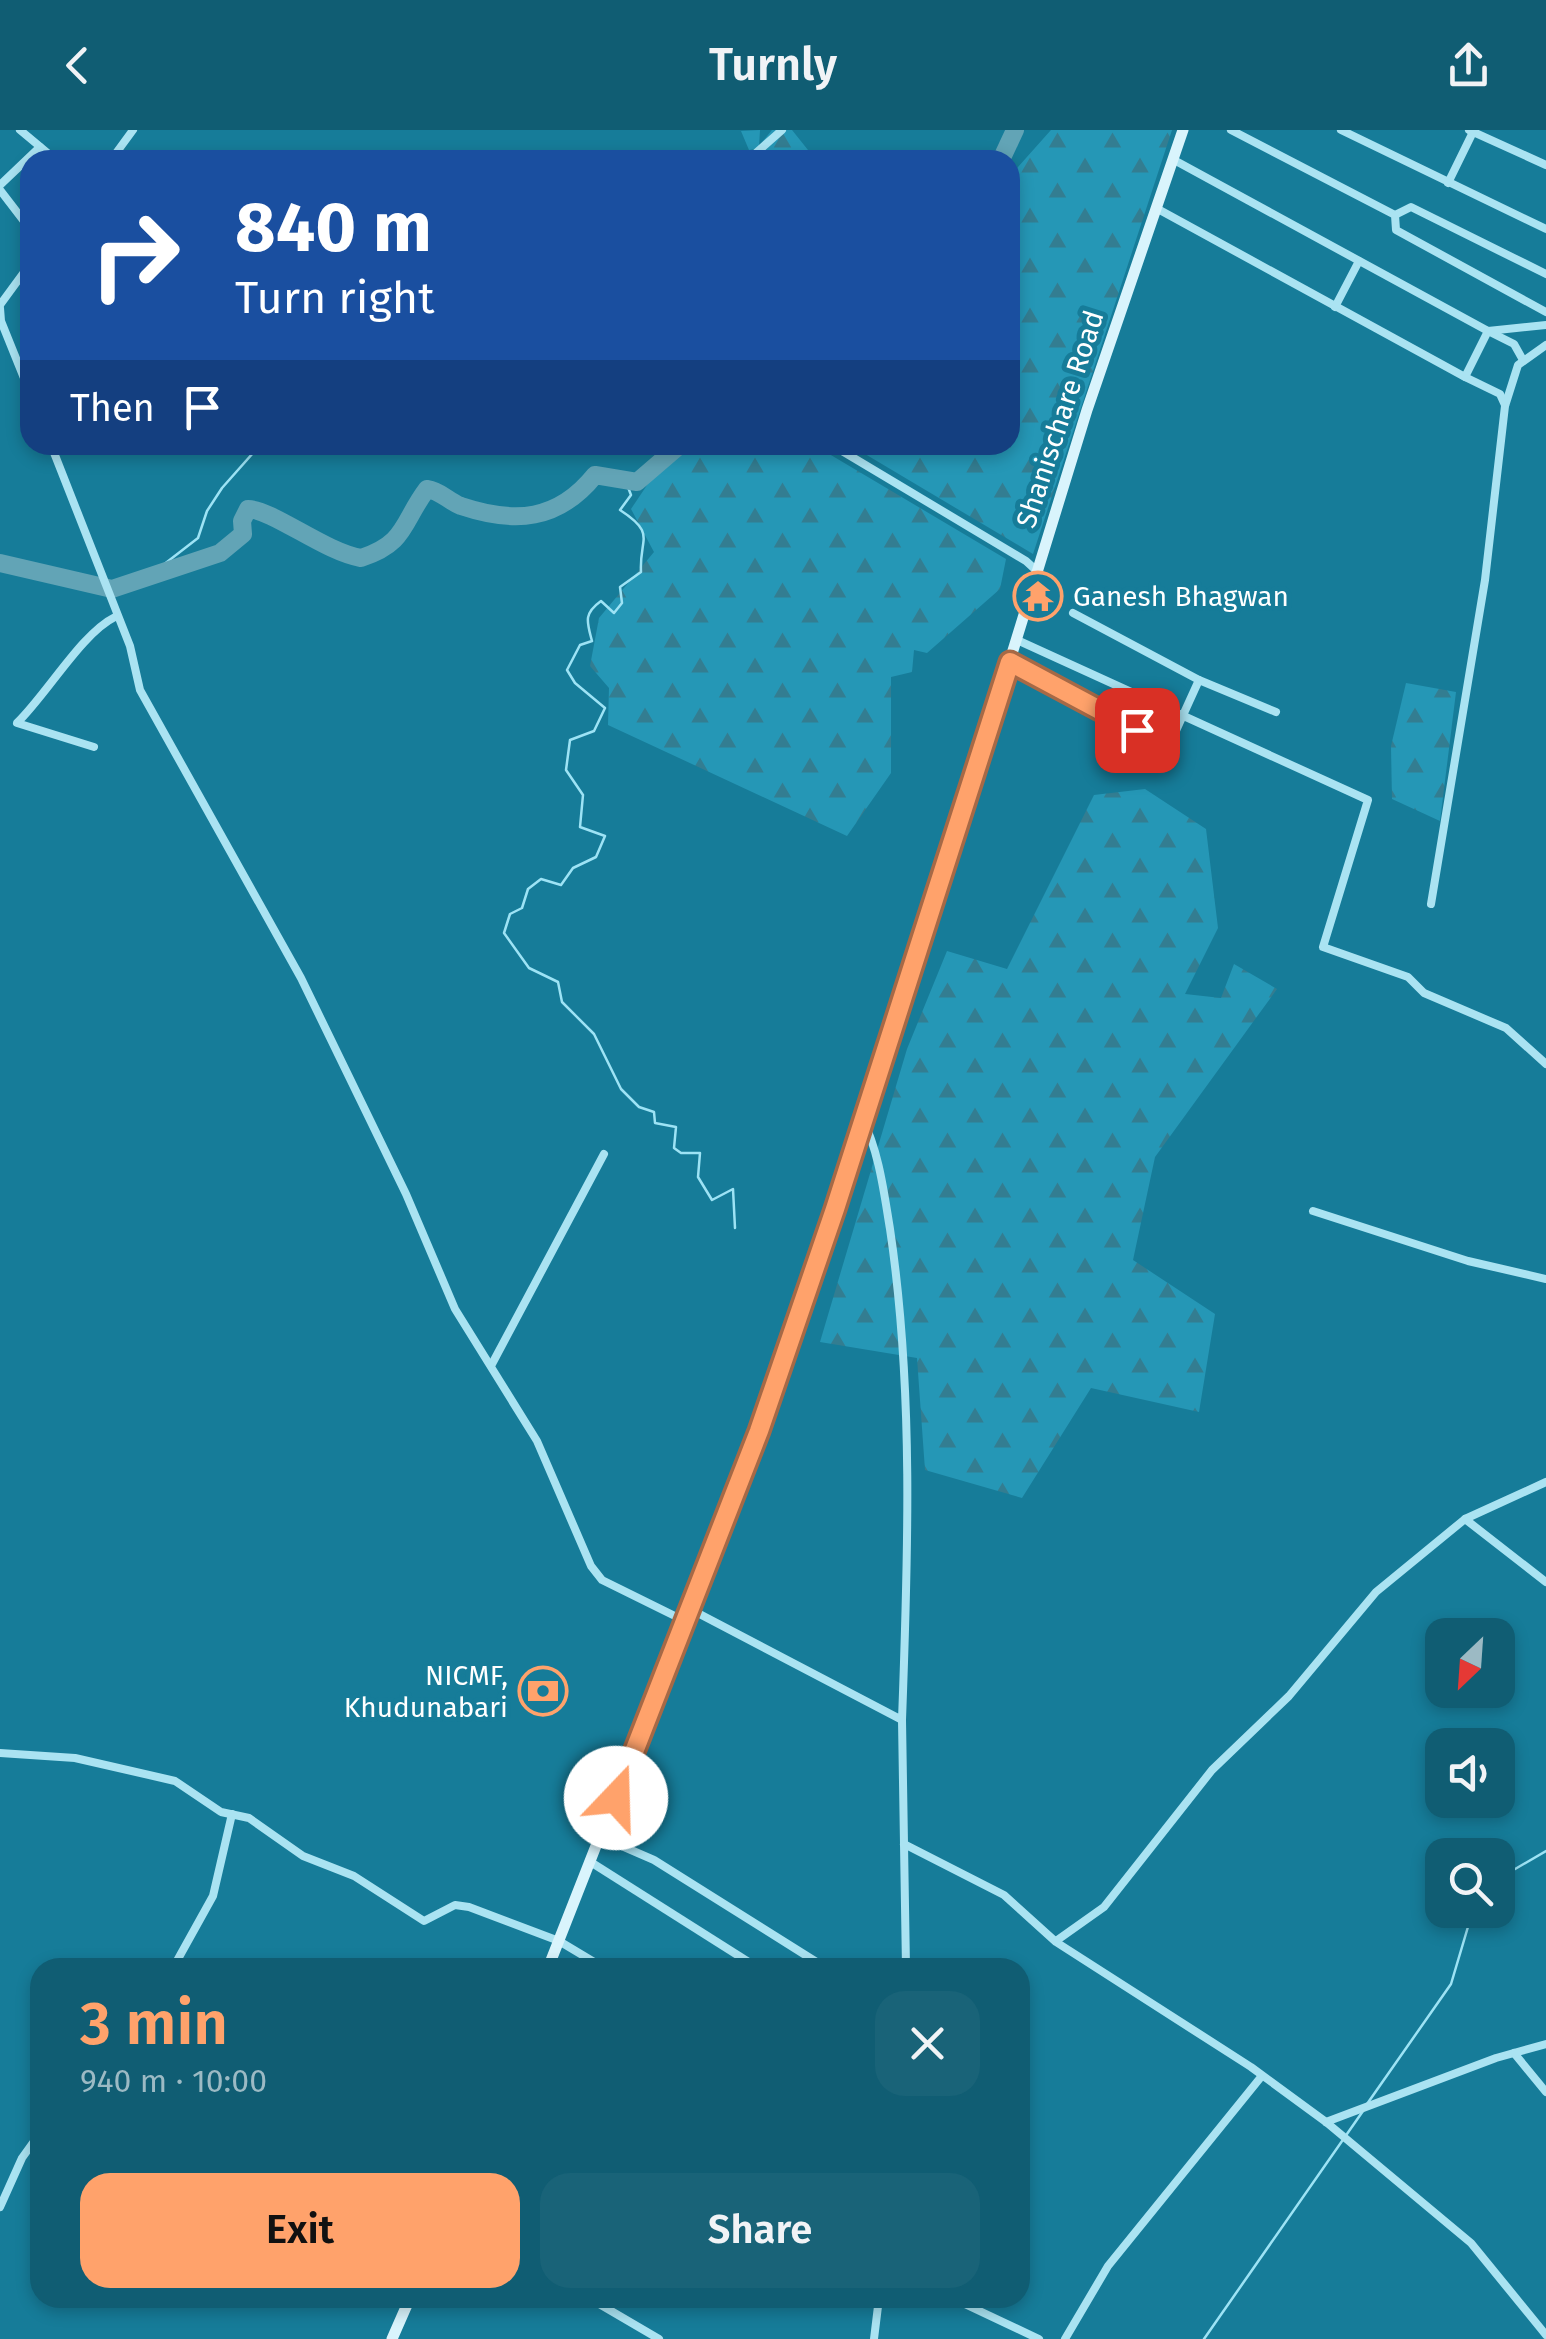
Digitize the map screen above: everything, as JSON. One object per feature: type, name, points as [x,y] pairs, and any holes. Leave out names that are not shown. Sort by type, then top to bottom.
[{"type":"street","points":[[20,130],[31,133],[44,150]]},
{"type":"street","points":[[759,150],[782,130]]},
{"type":"street","name":"Shanischare Road","points":[[552,1958],[765,1412],[1183,130]]},
{"type":"street","points":[[1231,130],[1395,215]]},
{"type":"street","points":[[1340,130],[1546,229]]},
{"type":"street","points":[[1448,183],[1471,131],[1546,165]]},
{"type":"street","points":[[37,150],[40,147]]},
{"type":"street","points":[[1174,160],[1514,344],[1524,360]]},
{"type":"street","points":[[20,168],[0,188],[20,215]]},
{"type":"street","points":[[1395,215],[1411,206],[1546,274]]},
{"type":"street","points":[[1156,208],[1500,394],[1505,406]]},
{"type":"street","points":[[1395,215],[1396,230],[1546,312]]},
{"type":"street","points":[[1335,307],[1359,261]]},
{"type":"street","points":[[20,278],[0,306],[1,321],[20,368]]},
{"type":"street","points":[[1488,331],[1546,326]]},
{"type":"street","points":[[1466,377],[1488,331]]},
{"type":"street","points":[[1430,904],[1485,580],[1505,406],[1524,360],[1546,344]]},
{"type":"street","points":[[55,455],[112,600],[115,618],[130,646],[140,690],[301,978],[406,1194],[455,1309],[537,1441],[590,1566],[602,1580],[688,1615],[902,1720]]},
{"type":"street","points":[[849,455],[1026,561],[1038,572]]},
{"type":"street","points":[[1073,613],[1199,680],[1276,712]]},
{"type":"street","points":[[94,747],[17,723],[57,681],[98,626],[115,618]]},
{"type":"street","points":[[1017,640],[1368,800],[1323,947],[1408,977],[1424,993],[1506,1028],[1546,1064]]},
{"type":"street","points":[[1010,662],[1168,746],[1199,680]]},
{"type":"street","points":[[862,1118],[879,1172],[899,1296],[905,1490],[902,1720],[906,1958]]},
{"type":"street","points":[[492,1364],[604,1154]]},
{"type":"street","points":[[1313,1210],[1468,1261],[1546,1278]]},
{"type":"street","points":[[1056,1942],[1104,1907],[1212,1770],[1289,1696],[1376,1592],[1465,1519],[1546,1482]]},
{"type":"street","points":[[1465,1519],[1546,1582]]},
{"type":"street","points":[[0,1753],[75,1758],[175,1782],[232,1814],[250,1818],[304,1856],[354,1876],[424,1921],[455,1905],[469,1907],[558,1941],[587,1958]]},
{"type":"street","points":[[178,1958],[198,1916],[213,1896],[232,1814]]},
{"type":"street","points":[[600,1837],[654,1860],[810,1958]]},
{"type":"street","points":[[904,1844],[1004,1895],[1056,1942],[1326,2122],[1472,2243],[1546,2335]]},
{"type":"street","points":[[590,1861],[742,1958]]},
{"type":"street","points":[[1326,2122],[1546,2044]]},
{"type":"street","points":[[1514,2053],[1546,2092]]},
{"type":"street","points":[[1066,2339],[1108,2266],[1185,2176],[1260,2076]]},
{"type":"street","points":[[0,2207],[30,2147]]},
{"type":"street","points":[[392,2339],[406,2308]]},
{"type":"street","points":[[606,2308],[658,2339]]},
{"type":"street","points":[[874,2339],[878,2308]]},
{"type":"street","points":[[973,2308],[1039,2339]]},
{"type":"green space","points":[[760,130],[759,146],[772,130],[792,130],[808,150],[749,150],[741,131]]},
{"type":"green space","points":[[1051,130],[1172,130],[1033,554],[867,455],[1020,455],[1020,165]]},
{"type":"green space","points":[[667,455],[831,455],[1006,559],[1000,589],[927,653],[914,650],[912,672],[891,677],[891,773],[847,836],[608,725],[609,688],[590,666],[599,618],[654,552],[631,509]]},
{"type":"green space","points":[[1406,683],[1456,692],[1440,821],[1392,799],[1391,746]]},
{"type":"green space","points":[[1145,789],[1206,829],[1218,928],[1185,994],[1221,998],[1234,964],[1277,989],[1155,1157],[1133,1260],[1215,1314],[1199,1412],[1091,1388],[1022,1498],[925,1470],[917,1358],[820,1342],[907,1049],[947,951],[1007,969],[1094,795]]},
{"type":"waterway","points":[[1006,150],[1015,130]]},
{"type":"waterway","points":[[145,579],[198,538],[207,511],[251,455]]},
{"type":"waterway","points":[[0,563],[112,589],[220,553],[243,534],[242,521],[248,509],[361,558],[396,538],[427,489],[481,512],[534,514],[566,502],[595,475],[637,482],[668,455]]},
{"type":"waterway","points":[[626,482],[631,495],[620,510],[642,531],[641,572],[620,587],[622,603],[614,613],[601,601],[591,610],[588,623],[592,641],[580,645],[567,670],[575,683],[605,708],[594,731],[570,740],[566,770],[583,795],[580,827],[605,836],[596,857],[573,868],[561,885],[541,879],[528,889],[522,908],[510,914],[504,933],[529,968],[558,982],[562,1002],[594,1034],[621,1089],[639,1107],[654,1112],[655,1123],[676,1127],[674,1148],[681,1153],[700,1153],[698,1177],[712,1200],[733,1189],[735,1228]]},
{"type":"waterway","points":[[1515,1869],[1546,1851]]},
{"type":"waterway","points":[[1367,2104],[1451,1984],[1468,1928]]},
{"type":"waterway","points":[[1204,2339],[1363,2111]]},
{"type":"place","name":"Ganesh Bhagwan","points":[[1038,596]]},
{"type":"place","name":"NICMF, Khudunabari","points":[[543,1691]]},
{"type":"route","points":[[616,1798],[759,1431],[835,1209],[1010,662],[1137,730]]}]
